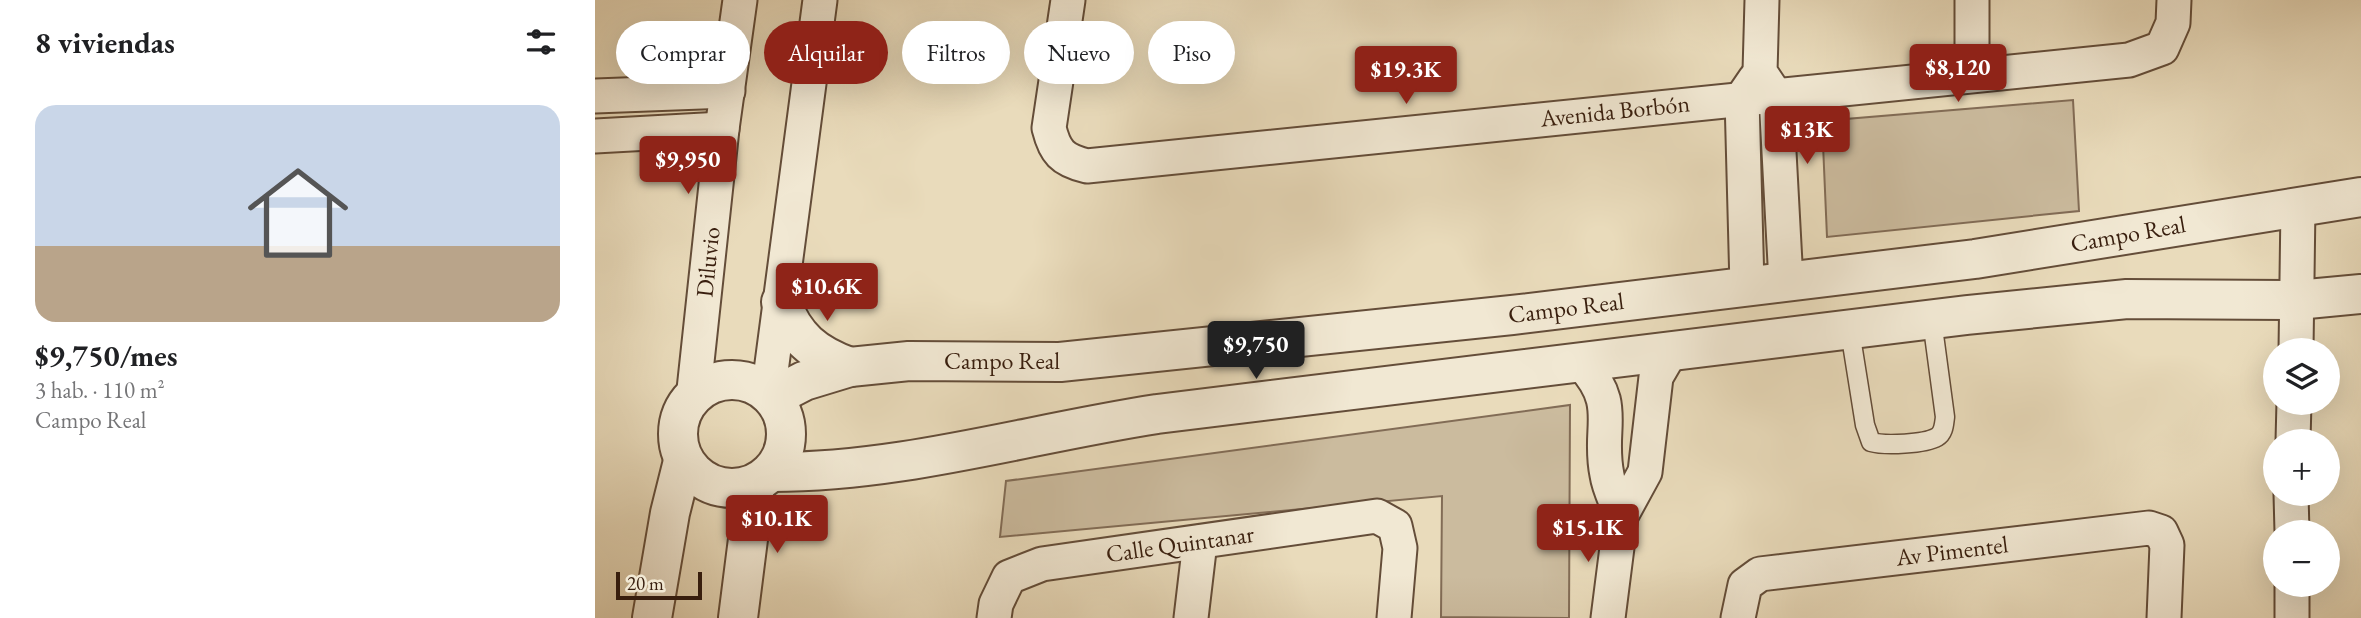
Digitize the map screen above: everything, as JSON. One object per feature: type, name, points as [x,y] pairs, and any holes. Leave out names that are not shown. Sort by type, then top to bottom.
[{"type":"street","name":"Diluvio","points":[[693,399],[722,129],[740,0]]},
{"type":"street","points":[[771,396],[820,0]]},
{"type":"street","name":"Avenida Borbón","points":[[1067,0],[1049,128],[1054,149],[1066,161],[1087,166],[1759,88],[1972,75],[2129,60],[2162,48],[2173,23],[2173,0]]},
{"type":"street","points":[[1747,286],[1762,0]]},
{"type":"street","points":[[1972,0],[1972,75]]},
{"type":"street","points":[[1759,88],[1786,282]]},
{"type":"street","points":[[595,96],[728,91]]},
{"type":"street","points":[[595,136],[722,129]]},
{"type":"street","name":"Campo Real","points":[[771,396],[804,381],[850,367],[909,361],[1060,362],[1284,339],[1975,259],[2361,197]]},
{"type":"street","points":[[2296,338],[2298,205]]},
{"type":"street","points":[[1950,318],[1978,298],[1979,280],[1975,259]]},
{"type":"street","points":[[683,461],[702,481],[728,489],[763,478],[923,461],[1069,428],[1950,318],[2127,299],[2297,300],[2361,294]]},
{"type":"street","points":[[781,302],[790,324],[814,352],[850,367]]},
{"type":"street","points":[[1284,339],[1282,363],[1289,383],[1302,397]]},
{"type":"street","points":[[1608,618],[1621,516],[1645,472],[1656,377],[1670,353]]},
{"type":"street","points":[[1582,364],[1599,382],[1605,403],[1607,475],[1621,516]]},
{"type":"street","points":[[652,618],[670,513],[683,461],[676,429],[693,399],[707,384],[730,379],[754,384],[771,396],[785,422],[785,448],[763,478],[738,618]]},
{"type":"street","name":"Calle Quintanar","points":[[994,618],[996,604],[1009,577],[1042,564],[1377,516],[1395,526],[1400,548],[1394,618]]},
{"type":"street","name":"Av Pimentel","points":[[1738,618],[1745,585],[1760,574],[2149,528],[2161,532],[2167,545],[2164,618]]},
{"type":"street","points":[[1191,618],[1200,542]]},
{"type":"street","points":[[2292,597],[2292,618]]},
{"type":"lane","points":[[1850,331],[1865,425],[1871,442],[1885,446],[1936,438],[1943,431],[1950,318]]},
{"type":"shaded area","points":[[2073,100],[2079,211],[1827,237],[1822,121]]},
{"type":"shaded area","points":[[1570,405],[1569,618],[1441,617],[1442,496],[1000,537],[1006,481]]}]
